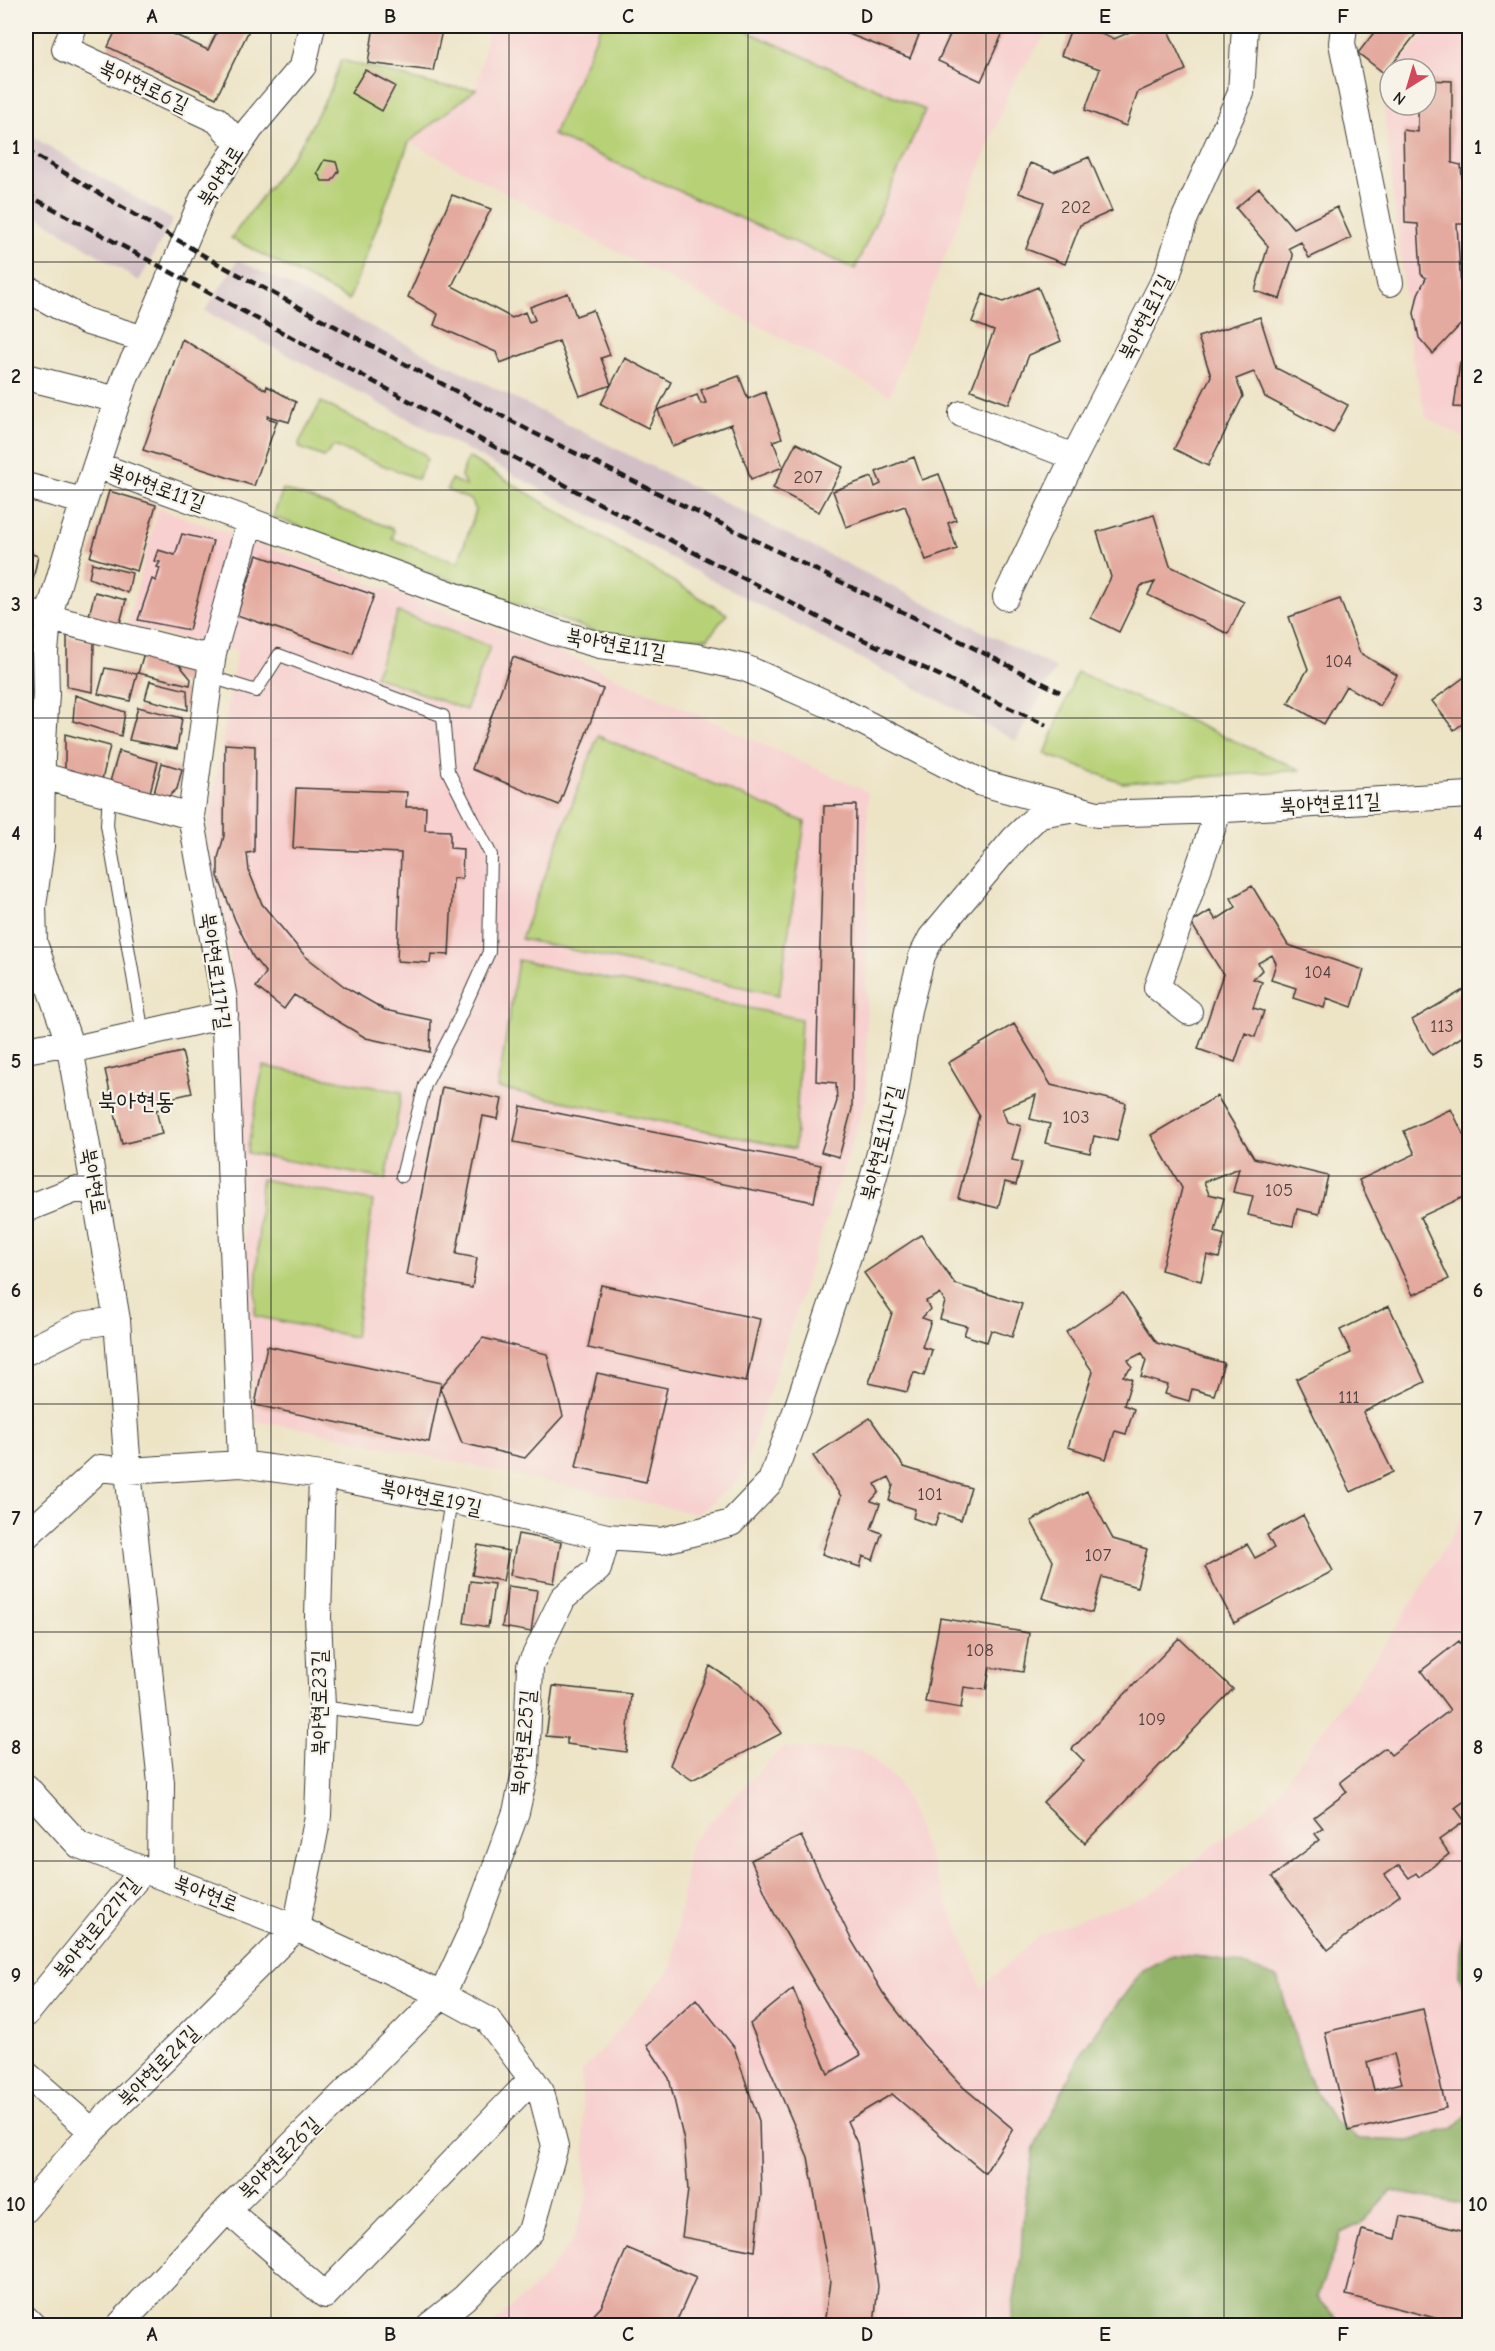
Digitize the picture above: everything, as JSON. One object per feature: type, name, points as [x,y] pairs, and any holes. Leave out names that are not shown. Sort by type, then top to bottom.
[{"type":"street","name":"북아현로6길","points":[[74,26],[65,49],[217,120],[239,144]]},
{"type":"street","name":"북아현로","points":[[312,26],[303,66],[239,144],[203,198],[144,339],[126,375],[83,501],[37,615],[45,652],[46,694],[36,763],[41,846],[29,906],[34,942],[69,1046],[117,1320],[128,1471],[161,1783],[152,1872],[296,1928],[442,1995],[488,2020],[542,2092],[555,2146],[531,2231],[464,2298],[429,2325]]},
{"type":"street","name":"북아현로1길","points":[[1006,597],[1168,273],[1185,220],[1241,93],[1245,26]]},
{"type":"street","points":[[1344,26],[1342,43],[1390,283]]},
{"type":"street","points":[[26,288],[85,321],[144,339]]},
{"type":"street","points":[[26,377],[118,400]]},
{"type":"street","points":[[962,414],[1074,457]]},
{"type":"street","name":"북아현로11길","points":[[96,465],[554,632],[600,645],[696,657],[745,668],[832,706],[982,783],[1086,811],[1191,811],[1470,795]]},
{"type":"street","points":[[26,486],[83,501]]},
{"type":"street","name":"북아현로11가길","points":[[241,1464],[224,999],[191,816],[212,665],[250,521]]},
{"type":"street","points":[[37,615],[200,656],[212,665]]},
{"type":"street","points":[[36,763],[109,794],[191,816]]},
{"type":"street","points":[[1189,1012],[1157,987],[1220,809]]},
{"type":"street","name":"북아현로11나길","points":[[730,1523],[771,1481],[848,1262],[893,1105],[908,1010],[922,956],[931,938],[1014,839],[1040,814],[1086,811]]},
{"type":"street","points":[[26,1050],[69,1046],[143,1034],[225,1016]]},
{"type":"street","points":[[26,1209],[74,1191],[95,1189]]},
{"type":"street","points":[[26,1352],[81,1325],[117,1320]]},
{"type":"street","name":"북아현로19길","points":[[128,1471],[241,1464],[322,1475],[451,1500],[607,1537],[661,1541],[730,1523]]},
{"type":"street","points":[[28,1530],[100,1468],[128,1471]]},
{"type":"street","name":"북아현로23길","points":[[296,1928],[318,1816],[322,1707],[318,1617],[322,1475]]},
{"type":"street","name":"북아현로25길","points":[[442,1995],[474,1926],[516,1812],[526,1768],[530,1666],[563,1598],[598,1569],[607,1537]]},
{"type":"street","points":[[26,1786],[79,1845],[152,1872]]},
{"type":"street","name":"북아현로22가길","points":[[26,2014],[152,1872]]},
{"type":"street","name":"북아현로24길","points":[[26,2209],[92,2131],[296,1928]]},
{"type":"street","name":"북아현로26길","points":[[119,2325],[227,2210],[442,1995]]},
{"type":"street","points":[[26,2074],[92,2131]]},
{"type":"street","points":[[227,2210],[325,2295],[532,2079]]},
{"type":"street","points":[[26,2319],[33,2325]]},
{"type":"lane","points":[[212,665],[256,691],[279,655],[442,716],[448,771],[491,855],[489,952],[456,1025],[425,1085],[402,1176]]},
{"type":"lane","points":[[109,794],[107,825],[143,1034]]},
{"type":"lane","points":[[322,1707],[417,1720],[451,1500]]},
{"type":"shaded area","points":[[489,26],[1051,26],[1013,83],[890,395],[409,142],[476,89]]},
{"type":"shaded area","points":[[1430,26],[1469,26],[1469,441],[1426,417],[1411,353],[1385,117],[1438,117],[1438,57],[1405,57]]},
{"type":"shaded area","points":[[26,133],[173,220],[139,281],[26,209]]},
{"type":"shaded area","points":[[238,260],[1056,668],[1016,741],[205,311]]},
{"type":"shaded area","points":[[158,508],[555,650],[868,792],[866,1099],[741,1478],[697,1514],[300,1428],[254,1421],[230,955],[207,837],[237,650],[127,626]]},
{"type":"shaded area","points":[[1469,1506],[1470,1904],[1460,1952],[1459,1977],[1469,1996],[1470,2114],[1453,2128],[1409,2141],[1359,2139],[1333,2120],[1307,2076],[1278,1979],[1143,1970],[1084,2048],[1033,2150],[1010,2325],[490,2326],[542,2280],[572,2242],[587,2197],[581,2073],[672,1967],[690,1842],[782,1748],[862,1750],[899,1783],[982,1988],[1039,1935],[1149,1895],[1268,1805],[1393,1634]]},
{"type":"shaded area","points":[[1390,2191],[1469,2205],[1469,2325],[1343,2325],[1317,2297],[1341,2232],[1364,2222]]},
{"type":"green space","points":[[601,26],[735,26],[925,110],[855,269],[553,135]]},
{"type":"green space","points":[[341,60],[440,86],[476,89],[409,142],[349,300],[231,238],[302,143],[331,89]]},
{"type":"green space","points":[[321,402],[424,454],[427,459],[418,479],[334,446],[324,457],[300,448],[299,443]]},
{"type":"green space","points":[[468,457],[727,614],[708,638],[608,636],[273,517],[283,489],[392,528],[394,532],[392,539],[458,563],[476,510],[471,500],[447,490],[451,479],[466,486],[461,476]]},
{"type":"green space","points":[[398,612],[490,646],[466,710],[375,676]]},
{"type":"green space","points":[[1077,672],[1301,770],[1122,783],[1045,754]]},
{"type":"green space","points":[[598,736],[805,822],[779,995],[521,939]]},
{"type":"green space","points":[[518,960],[801,1019],[795,1149],[498,1088]]},
{"type":"green space","points":[[263,1066],[402,1092],[386,1179],[247,1153]]},
{"type":"green space","points":[[261,1179],[373,1201],[355,1337],[255,1316]]},
{"type":"green space","points":[[1469,1904],[1470,1996],[1459,1977],[1460,1952]]},
{"type":"green space","points":[[1172,1955],[1226,1961],[1252,1968],[1278,1979],[1307,2076],[1333,2120],[1359,2139],[1409,2141],[1453,2128],[1469,2114],[1469,2205],[1390,2191],[1364,2222],[1341,2233],[1317,2297],[1343,2325],[1010,2325],[1033,2150],[1084,2048],[1143,1970]]},
{"type":"building","points":[[118,26],[156,26],[208,50],[220,26],[251,26],[216,98],[108,47]]},
{"type":"building","points":[[374,26],[443,26],[433,71],[368,63]]},
{"type":"building","points":[[828,26],[917,26],[922,27],[910,58]]},
{"type":"building","points":[[954,26],[1006,26],[981,81],[938,61]]},
{"type":"building","points":[[1072,26],[1079,26],[1114,39],[1144,26],[1166,26],[1186,70],[1138,92],[1126,126],[1085,110],[1100,69],[1061,55]]},
{"type":"building","points":[[1379,26],[1422,26],[1398,57],[1378,57],[1378,69],[1358,53]]},
{"type":"building","points":[[365,70],[395,86],[382,111],[351,93]]},
{"type":"building","points":[[1438,80],[1452,81],[1452,163],[1461,165],[1466,224],[1457,224],[1463,322],[1433,354],[1419,338],[1414,313],[1418,294],[1426,278],[1421,274],[1418,224],[1405,223],[1403,130],[1418,132],[1418,117],[1438,117]]},
{"type":"building","points":[[1089,157],[1112,211],[1080,225],[1065,264],[1026,249],[1044,202],[1019,193],[1030,163],[1054,172]]},
{"type":"building","points":[[324,160],[336,162],[339,171],[332,181],[322,181],[317,173]]},
{"type":"building","points":[[1259,188],[1293,228],[1337,207],[1351,238],[1309,258],[1301,242],[1289,248],[1293,256],[1280,299],[1255,291],[1268,246],[1236,208]]},
{"type":"building","points":[[452,195],[491,209],[452,286],[512,318],[525,312],[529,322],[535,320],[530,307],[568,293],[576,316],[593,310],[610,355],[601,358],[611,385],[580,396],[559,341],[500,363],[496,352],[434,325],[438,314],[408,297]]},
{"type":"building","points":[[1038,287],[1061,341],[1029,355],[1009,404],[971,390],[994,331],[972,322],[983,294],[1003,302]]},
{"type":"building","points":[[1260,317],[1276,368],[1348,405],[1333,433],[1265,397],[1254,372],[1236,379],[1243,396],[1208,466],[1174,449],[1211,376],[1198,337]]},
{"type":"building","points":[[182,339],[266,390],[267,386],[296,402],[289,422],[268,416],[267,418],[277,421],[254,486],[143,450]]},
{"type":"building","points":[[625,358],[671,382],[648,428],[601,404]]},
{"type":"building","points":[[1460,362],[1470,363],[1470,408],[1454,407]]},
{"type":"building","points":[[739,376],[748,399],[765,392],[782,438],[773,441],[783,467],[751,479],[731,424],[672,446],[658,410],[697,395],[701,404],[706,403],[701,390]]},
{"type":"building","points":[[796,443],[843,467],[819,512],[773,488]]},
{"type":"building","points":[[914,457],[922,480],[939,474],[956,520],[948,523],[957,549],[926,560],[905,506],[846,527],[833,491],[872,477],[875,487],[881,484],[876,472]]},
{"type":"building","points":[[109,491],[156,505],[137,571],[90,557]]},
{"type":"building","points":[[1154,515],[1170,566],[1244,602],[1228,634],[1148,595],[1155,582],[1141,586],[1119,632],[1091,618],[1111,577],[1097,532]]},
{"type":"building","points":[[182,534],[213,541],[189,630],[138,620],[152,579],[156,581],[160,568],[157,567],[160,562],[154,561],[158,550],[175,555]]},
{"type":"building","points":[[26,552],[38,556],[29,598],[26,597]]},
{"type":"building","points":[[257,555],[374,595],[353,654],[237,615]]},
{"type":"building","points":[[92,563],[132,573],[128,593],[89,578]]},
{"type":"building","points":[[95,592],[126,600],[119,627],[88,619]]},
{"type":"building","points":[[1340,599],[1360,653],[1397,675],[1380,706],[1346,686],[1324,724],[1288,703],[1308,669],[1289,617]]},
{"type":"building","points":[[67,636],[94,642],[93,692],[67,687]]},
{"type":"building","points":[[144,653],[177,662],[191,679],[190,685],[138,673]]},
{"type":"building","points":[[513,657],[603,689],[559,805],[472,769]]},
{"type":"building","points":[[105,668],[137,674],[130,701],[98,694]]},
{"type":"building","points":[[1470,673],[1470,718],[1454,730],[1432,701]]},
{"type":"building","points":[[150,681],[187,690],[188,710],[145,699]]},
{"type":"building","points":[[75,695],[125,712],[121,736],[73,721]]},
{"type":"building","points":[[138,707],[182,718],[177,749],[129,740]]},
{"type":"building","points":[[65,734],[110,746],[102,780],[65,769]]},
{"type":"building","points":[[225,744],[255,746],[254,852],[247,853],[249,871],[262,904],[305,956],[345,987],[385,1010],[431,1020],[430,1052],[366,1038],[294,995],[284,1009],[256,987],[266,973],[253,957],[235,920],[218,876],[218,858],[224,836]]},
{"type":"building","points":[[119,751],[158,762],[149,796],[109,785]]},
{"type":"building","points":[[162,763],[182,769],[177,789],[164,800],[153,797]]},
{"type":"building","points":[[296,788],[407,792],[406,807],[426,807],[425,830],[450,831],[450,848],[463,849],[462,879],[453,878],[449,955],[431,954],[430,963],[397,961],[401,853],[293,848]]},
{"type":"building","points":[[856,805],[852,1109],[839,1157],[821,1152],[837,1101],[836,1083],[816,1081],[824,806]]},
{"type":"building","points":[[1252,886],[1288,945],[1364,970],[1352,1007],[1327,998],[1324,1008],[1293,998],[1296,988],[1271,980],[1276,963],[1272,955],[1258,963],[1262,970],[1253,979],[1262,982],[1253,1008],[1264,1011],[1255,1037],[1245,1033],[1235,1062],[1198,1049],[1223,974],[1191,923],[1210,911],[1216,920],[1236,907],[1231,898]]},
{"type":"building","points":[[1470,986],[1470,1032],[1432,1055],[1412,1020]]},
{"type":"building","points":[[1014,1024],[1051,1085],[1126,1103],[1117,1141],[1094,1136],[1090,1153],[1045,1143],[1050,1124],[1030,1119],[1036,1095],[1002,1109],[1007,1122],[1021,1126],[1012,1160],[1022,1162],[1016,1185],[1005,1182],[998,1208],[958,1198],[979,1115],[948,1063]]},
{"type":"building","points":[[182,1052],[192,1093],[166,1099],[168,1107],[156,1110],[162,1134],[122,1144],[105,1070]]},
{"type":"building","points":[[442,1087],[502,1099],[498,1119],[483,1116],[456,1254],[477,1258],[472,1288],[406,1275]]},
{"type":"building","points":[[1217,1096],[1254,1158],[1328,1176],[1319,1214],[1297,1209],[1293,1226],[1248,1215],[1253,1196],[1233,1192],[1239,1168],[1204,1182],[1209,1194],[1224,1198],[1215,1232],[1225,1235],[1219,1258],[1207,1255],[1201,1281],[1161,1270],[1182,1188],[1151,1135]]},
{"type":"building","points":[[521,1106],[821,1165],[814,1202],[514,1142]]},
{"type":"building","points":[[1451,1109],[1470,1148],[1470,1194],[1420,1217],[1449,1279],[1413,1295],[1359,1180],[1415,1154],[1404,1131]]},
{"type":"building","points":[[921,1235],[955,1284],[1022,1304],[1012,1337],[991,1330],[987,1342],[964,1335],[967,1326],[940,1319],[945,1302],[940,1294],[926,1301],[930,1309],[922,1318],[931,1321],[922,1347],[932,1350],[924,1376],[914,1372],[907,1392],[869,1383],[892,1313],[864,1273]]},
{"type":"building","points":[[601,1285],[760,1319],[746,1382],[588,1348]]},
{"type":"building","points":[[1123,1293],[1157,1343],[1224,1363],[1214,1395],[1192,1389],[1189,1401],[1165,1394],[1168,1385],[1141,1377],[1146,1361],[1142,1353],[1128,1360],[1132,1367],[1123,1376],[1132,1379],[1124,1405],[1134,1409],[1126,1434],[1115,1431],[1106,1459],[1068,1447],[1093,1372],[1066,1332]]},
{"type":"building","points":[[1389,1306],[1425,1382],[1363,1412],[1393,1472],[1351,1492],[1296,1379],[1351,1353],[1340,1330]]},
{"type":"building","points":[[483,1338],[547,1354],[563,1416],[525,1458],[462,1443],[440,1388]]},
{"type":"building","points":[[267,1346],[441,1383],[429,1442],[255,1405]]},
{"type":"building","points":[[597,1373],[667,1388],[646,1482],[576,1467]]},
{"type":"building","points":[[870,1418],[904,1467],[971,1488],[961,1520],[939,1513],[935,1526],[913,1518],[915,1509],[889,1501],[893,1485],[889,1477],[875,1484],[879,1492],[871,1501],[880,1504],[871,1529],[882,1533],[873,1560],[863,1556],[860,1567],[822,1554],[841,1496],[813,1456]]},
{"type":"building","points":[[1087,1491],[1113,1539],[1147,1549],[1137,1587],[1102,1577],[1092,1613],[1042,1598],[1053,1561],[1031,1521]]},
{"type":"building","points":[[1303,1515],[1333,1571],[1234,1623],[1205,1567],[1247,1544],[1255,1558],[1274,1548],[1267,1535]]},
{"type":"building","points":[[518,1534],[561,1542],[554,1583],[510,1575]]},
{"type":"building","points":[[478,1545],[509,1551],[503,1581],[472,1575]]},
{"type":"building","points":[[470,1581],[494,1584],[488,1627],[464,1623]]},
{"type":"building","points":[[508,1586],[537,1590],[531,1632],[502,1627]]},
{"type":"building","points":[[940,1618],[1029,1633],[1023,1672],[990,1667],[986,1690],[964,1687],[961,1708],[925,1702]]},
{"type":"building","points":[[1179,1638],[1233,1689],[1085,1843],[1043,1802],[1084,1761],[1072,1749]]},
{"type":"building","points":[[1459,1641],[1470,1655],[1470,1797],[1455,1808],[1465,1821],[1439,1840],[1449,1854],[1419,1877],[1416,1873],[1409,1878],[1399,1865],[1385,1875],[1400,1895],[1328,1950],[1272,1877],[1320,1840],[1315,1834],[1323,1828],[1314,1817],[1347,1792],[1340,1782],[1385,1748],[1391,1755],[1450,1710],[1421,1671]]},
{"type":"building","points":[[710,1666],[738,1684],[763,1709],[782,1733],[692,1780],[670,1765]]},
{"type":"building","points":[[553,1686],[631,1694],[626,1752],[567,1744],[567,1738],[546,1736]]},
{"type":"building","points":[[801,1836],[852,1941],[883,1993],[923,2044],[963,2087],[1013,2129],[985,2173],[892,2094],[847,2121],[857,2143],[878,2286],[874,2325],[824,2325],[830,2281],[808,2157],[750,2024],[793,1989],[828,2074],[861,2055],[839,2025],[774,1913],[751,1860]]},
{"type":"building","points":[[696,1999],[734,2047],[759,2121],[761,2194],[755,2251],[682,2237],[688,2190],[684,2141],[669,2078],[647,2045]]},
{"type":"building","points":[[1423,2009],[1446,2108],[1348,2131],[1325,2032]],"holes":[[[1394,2054],[1402,2083],[1374,2090],[1367,2062]]]},
{"type":"building","points":[[1401,2216],[1470,2233],[1470,2325],[1445,2325],[1447,2321],[1346,2295],[1362,2230],[1396,2239]]},
{"type":"building","points":[[627,2248],[696,2277],[675,2325],[584,2325],[601,2307]]},
{"type":"railway","points":[[26,150],[213,261],[532,432],[915,618],[1060,692]]},
{"type":"railway","points":[[26,194],[591,499],[849,633],[1046,725]]},
{"type":"district","name":"북아현동","points":[[136,1101]]}]
